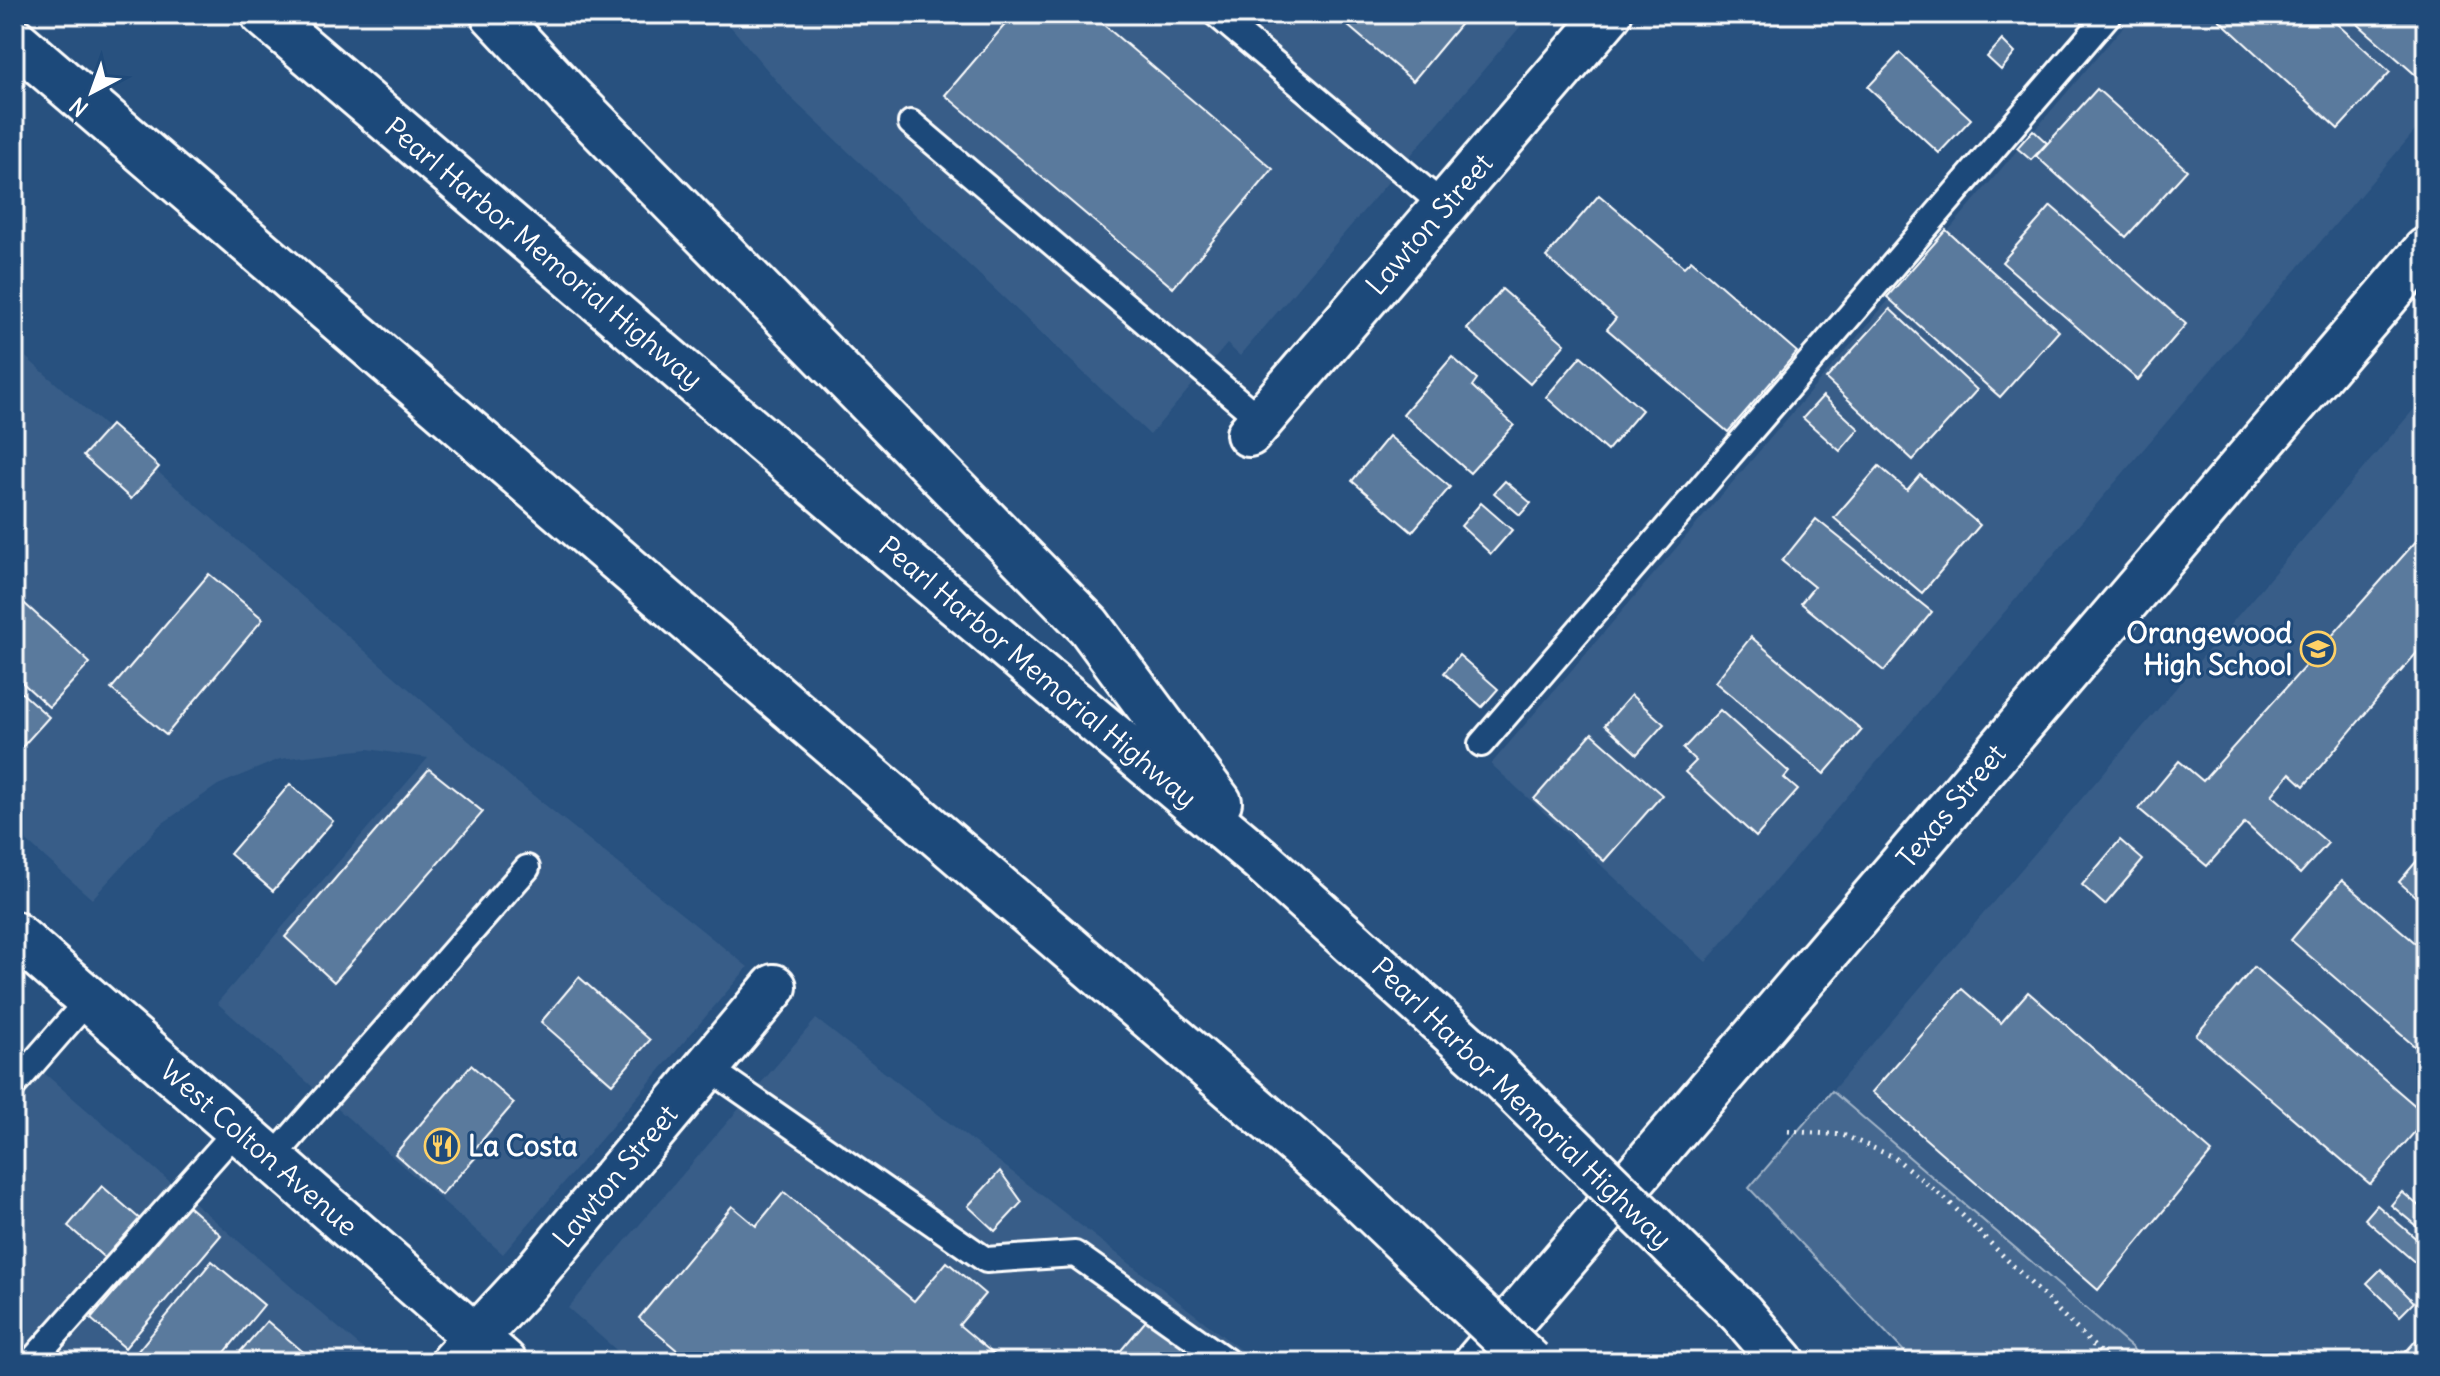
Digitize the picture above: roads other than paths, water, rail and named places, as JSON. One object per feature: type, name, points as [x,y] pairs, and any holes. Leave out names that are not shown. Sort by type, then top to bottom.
[{"type":"main road","name":"Pearl Harbor Memorial Highway","points":[[263,14],[1260,859],[1487,1064],[1741,1313],[1783,1362]]},
{"type":"main road","points":[[493,14],[571,98],[1089,626],[1260,859]]},
{"type":"main road","name":"Lawton Street","points":[[1255,427],[1609,14]]},
{"type":"main road","points":[[14,40],[1348,1188],[1530,1362]]},
{"type":"main road","name":"Texas Street","points":[[1477,1362],[2426,250]]},
{"type":"main road","name":"West Colton Avenue","points":[[14,934],[271,1160],[478,1354]]},
{"type":"main road","name":"Lawton Street","points":[[478,1354],[527,1282],[774,987]]},
{"type":"lane","points":[[1216,14],[1444,206]]},
{"type":"lane","points":[[1481,744],[2109,14]]},
{"type":"lane","points":[[911,123],[1255,427]]},
{"type":"lane","points":[[271,1160],[527,868]]},
{"type":"lane","points":[[14,1085],[89,999]]},
{"type":"lane","points":[[707,1067],[986,1260],[1075,1254],[1228,1362]]},
{"type":"lane","points":[[31,1362],[237,1130]]},
{"type":"place","name":"Orangewood High School","points":[[2318,649]]},
{"type":"place","name":"La Costa","points":[[442,1146]]}]
